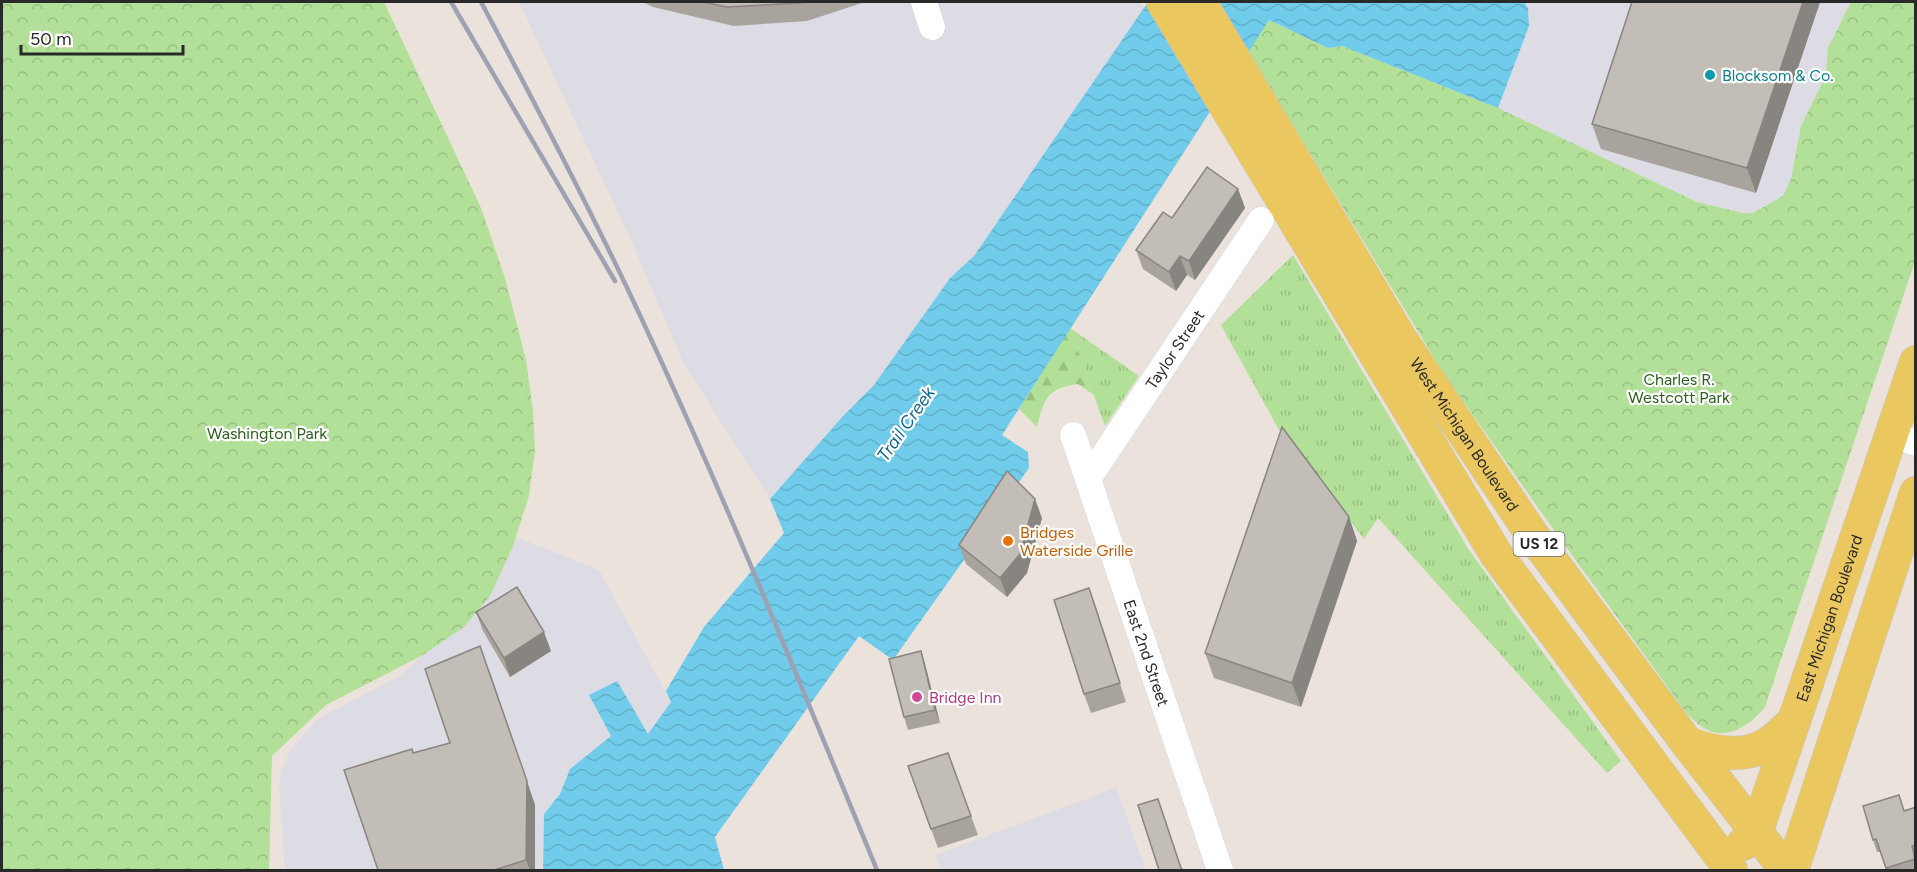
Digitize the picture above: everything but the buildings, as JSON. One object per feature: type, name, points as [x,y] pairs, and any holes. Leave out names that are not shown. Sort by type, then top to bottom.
[{"type":"main road","name":"West Michigan Boulevard","points":[[1163,2],[1496,554],[1657,771]]},
{"type":"main road","name":"West Michigan Boulevard","points":[[1200,2],[1400,338],[1533,536],[1687,743],[1786,870]]},
{"type":"main road","name":"East Michigan Boulevard","points":[[1657,771],[1723,867],[1756,833],[1794,721],[1903,439],[1916,363]]},
{"type":"main road","points":[[1792,870],[1916,493]]},
{"type":"main road","points":[[1687,743],[1718,753],[1740,752],[1769,743],[1794,721]]},
{"type":"street","points":[[924,2],[932,27]]},
{"type":"street","name":"Taylor Street","points":[[1088,479],[1261,220]]},
{"type":"street","name":"East 2nd Street","points":[[1073,435],[1220,870]]},
{"type":"shaded area","points":[[519,2],[1140,2],[1144,8],[974,256],[950,278],[874,385],[843,416],[770,499],[683,362],[632,242]]},
{"type":"shaded area","points":[[1524,2],[1851,2],[1828,48],[1826,75],[1801,126],[1791,179],[1783,196],[1753,213],[1743,213],[1697,202],[1498,108],[1529,25],[1528,8]]},
{"type":"shaded area","points":[[516,537],[599,570],[671,702],[648,735],[617,681],[611,736],[570,769],[560,794],[544,814],[542,870],[285,870],[279,785],[281,771],[290,751],[317,719],[400,676],[423,655],[464,627],[490,596]]},
{"type":"shaded area","points":[[1116,788],[1146,870],[941,870],[935,855]]},
{"type":"green space","name":"Washington Park","points":[[2,2],[384,2],[481,208],[505,278],[526,360],[533,410],[535,450],[529,496],[513,546],[490,596],[464,627],[423,655],[326,705],[272,756],[269,870],[2,870]]},
{"type":"green space","name":"Charles R. Westcott Park","points":[[1851,2],[1915,2],[1915,261],[1765,707],[1737,730],[1720,733],[1702,727],[1687,714],[1442,371],[1248,51],[1269,20],[1328,48],[1342,46],[1498,108],[1697,202],[1743,213],[1753,213],[1783,196],[1791,179],[1801,126],[1826,75],[1828,48]]},
{"type":"green space","points":[[1293,255],[1469,550],[1621,761],[1607,773],[1378,518],[1364,539],[1279,430],[1221,325]]},
{"type":"green space","points":[[1070,328],[1139,376],[1105,426]]},
{"type":"green space","points":[[1070,328],[1094,395],[1078,384],[1060,388],[1048,396],[1037,427],[1019,409]]},
{"type":"water","name":"Trail Creek","points":[[1148,2],[1524,2],[1528,8],[1529,26],[1498,108],[1342,46],[1328,48],[1269,20],[1002,435],[1028,452],[1029,468],[893,660],[859,636],[715,837],[724,870],[543,870],[544,814],[560,794],[570,769],[611,736],[589,695],[617,681],[648,734],[671,702],[666,691],[704,627],[784,533],[770,499],[843,416],[874,385],[950,278],[974,256]]},
{"type":"railway","points":[[451,2],[615,281]]},
{"type":"railway","points":[[481,2],[585,203],[654,345],[752,569],[877,870]]},
{"type":"place","name":"Blocksom & Co.","points":[[1710,75]]},
{"type":"place","name":"Bridges Waterside Grille","points":[[1008,541]]},
{"type":"place","name":"Bridge Inn","points":[[917,697]]}]
